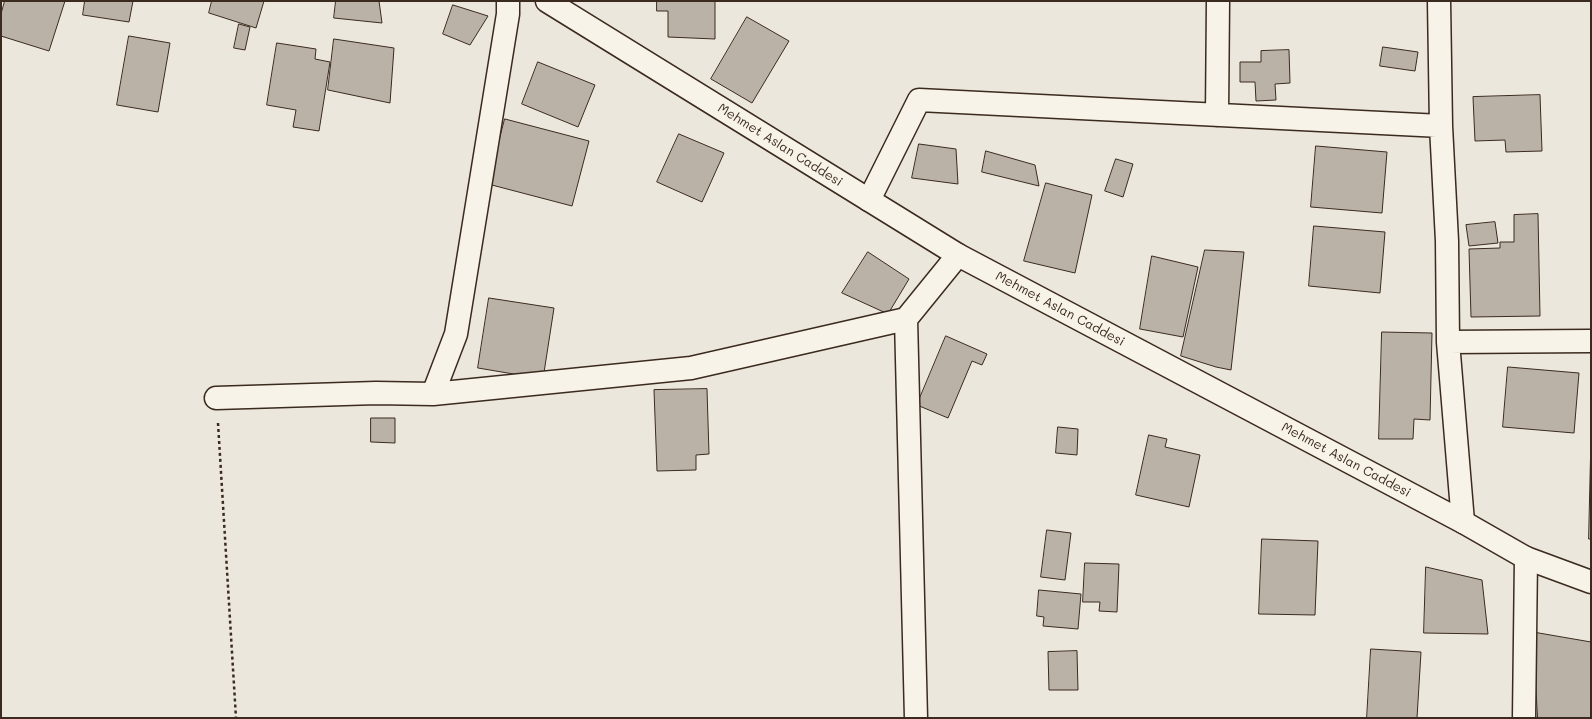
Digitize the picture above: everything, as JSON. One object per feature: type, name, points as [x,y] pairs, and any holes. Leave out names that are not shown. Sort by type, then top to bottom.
[{"type":"street","points":[[433,394],[456,334],[508,14],[508,1]]},
{"type":"street","name":"Mehmet Aslan Caddesi","points":[[547,1],[958,255],[1462,522],[1526,558],[1591,582]]},
{"type":"street","points":[[1217,115],[1218,1]]},
{"type":"street","points":[[1439,1],[1441,126],[1447,241],[1448,342],[1462,522]]},
{"type":"street","points":[[868,200],[919,100],[1441,126]]},
{"type":"street","points":[[216,398],[376,393],[433,394],[691,368],[906,319],[958,255]]},
{"type":"street","points":[[906,319],[916,718]]},
{"type":"street","points":[[1448,342],[1591,341]]},
{"type":"street","points":[[1524,718],[1526,558]]},
{"type":"path","points":[[216,398],[236,718]]},
{"type":"building","points":[[5,1],[65,1],[49,51],[1,36],[1,14]]},
{"type":"building","points":[[85,1],[133,1],[129,22],[83,15]]},
{"type":"building","points":[[212,1],[264,1],[256,28],[209,13]]},
{"type":"building","points":[[336,1],[379,1],[382,23],[334,18]]},
{"type":"building","points":[[657,1],[715,1],[715,39],[668,37],[668,11],[657,11]]},
{"type":"building","points":[[453,5],[488,16],[470,45],[443,34]]},
{"type":"building","points":[[747,17],[789,41],[752,103],[711,79]]},
{"type":"building","points":[[239,24],[250,27],[245,50],[234,48]]},
{"type":"building","points":[[129,36],[170,43],[158,112],[117,105]]},
{"type":"building","points":[[334,39],[394,48],[390,103],[328,90]]},
{"type":"building","points":[[277,43],[316,49],[315,59],[330,62],[319,131],[293,127],[296,110],[267,105]]},
{"type":"building","points":[[1383,47],[1418,52],[1415,71],[1380,66]]},
{"type":"building","points":[[1289,50],[1290,83],[1275,84],[1276,100],[1256,101],[1255,82],[1240,82],[1240,62],[1261,62],[1261,51]]},
{"type":"building","points":[[538,62],[595,85],[578,127],[522,104]]},
{"type":"building","points":[[1540,95],[1542,151],[1506,152],[1505,140],[1475,141],[1473,97]]},
{"type":"building","points":[[505,119],[589,141],[572,206],[488,184]]},
{"type":"building","points":[[679,134],[724,153],[702,202],[657,182]]},
{"type":"building","points":[[919,144],[956,149],[958,184],[912,178]]},
{"type":"building","points":[[1316,146],[1387,152],[1382,213],[1311,207]]},
{"type":"building","points":[[986,151],[1035,165],[1039,186],[982,172]]},
{"type":"building","points":[[1116,159],[1133,164],[1123,197],[1105,191]]},
{"type":"building","points":[[1046,183],[1092,195],[1075,273],[1024,261]]},
{"type":"building","points":[[1538,214],[1540,316],[1471,317],[1469,249],[1500,248],[1500,242],[1514,242],[1514,215]]},
{"type":"building","points":[[1495,222],[1498,243],[1469,246],[1466,225]]},
{"type":"building","points":[[1314,226],[1385,232],[1380,293],[1309,286]]},
{"type":"building","points":[[1205,250],[1244,252],[1231,370],[1181,356]]},
{"type":"building","points":[[868,252],[909,279],[888,314],[842,293]]},
{"type":"building","points":[[1152,256],[1198,267],[1183,337],[1140,329]]},
{"type":"building","points":[[489,298],[554,308],[543,379],[478,368]]},
{"type":"building","points":[[1382,332],[1432,333],[1430,420],[1414,419],[1413,439],[1379,439]]},
{"type":"building","points":[[946,336],[987,354],[982,365],[972,361],[948,418],[917,405]]},
{"type":"building","points":[[1508,367],[1579,373],[1574,433],[1503,427]]},
{"type":"building","points":[[707,389],[709,454],[696,455],[696,470],[657,471],[654,390]]},
{"type":"building","points":[[371,418],[395,418],[395,443],[371,442]]},
{"type":"building","points":[[1058,427],[1078,429],[1077,455],[1056,453]]},
{"type":"building","points":[[1149,435],[1167,439],[1165,447],[1200,455],[1189,507],[1136,495]]},
{"type":"building","points":[[1591,437],[1591,539],[1589,539]]},
{"type":"building","points":[[1047,530],[1071,533],[1065,580],[1041,577]]},
{"type":"building","points":[[1262,539],[1318,541],[1315,615],[1259,614]]},
{"type":"building","points":[[1085,563],[1119,564],[1117,612],[1099,611],[1100,602],[1083,602]]},
{"type":"building","points":[[1426,567],[1482,580],[1488,634],[1424,633]]},
{"type":"building","points":[[1039,590],[1081,594],[1078,629],[1043,626],[1044,617],[1037,616]]},
{"type":"building","points":[[1533,632],[1591,642],[1591,718],[1538,718]]},
{"type":"building","points":[[1371,649],[1421,652],[1417,718],[1367,718]]},
{"type":"building","points":[[1077,651],[1078,690],[1049,690],[1048,652]]}]
